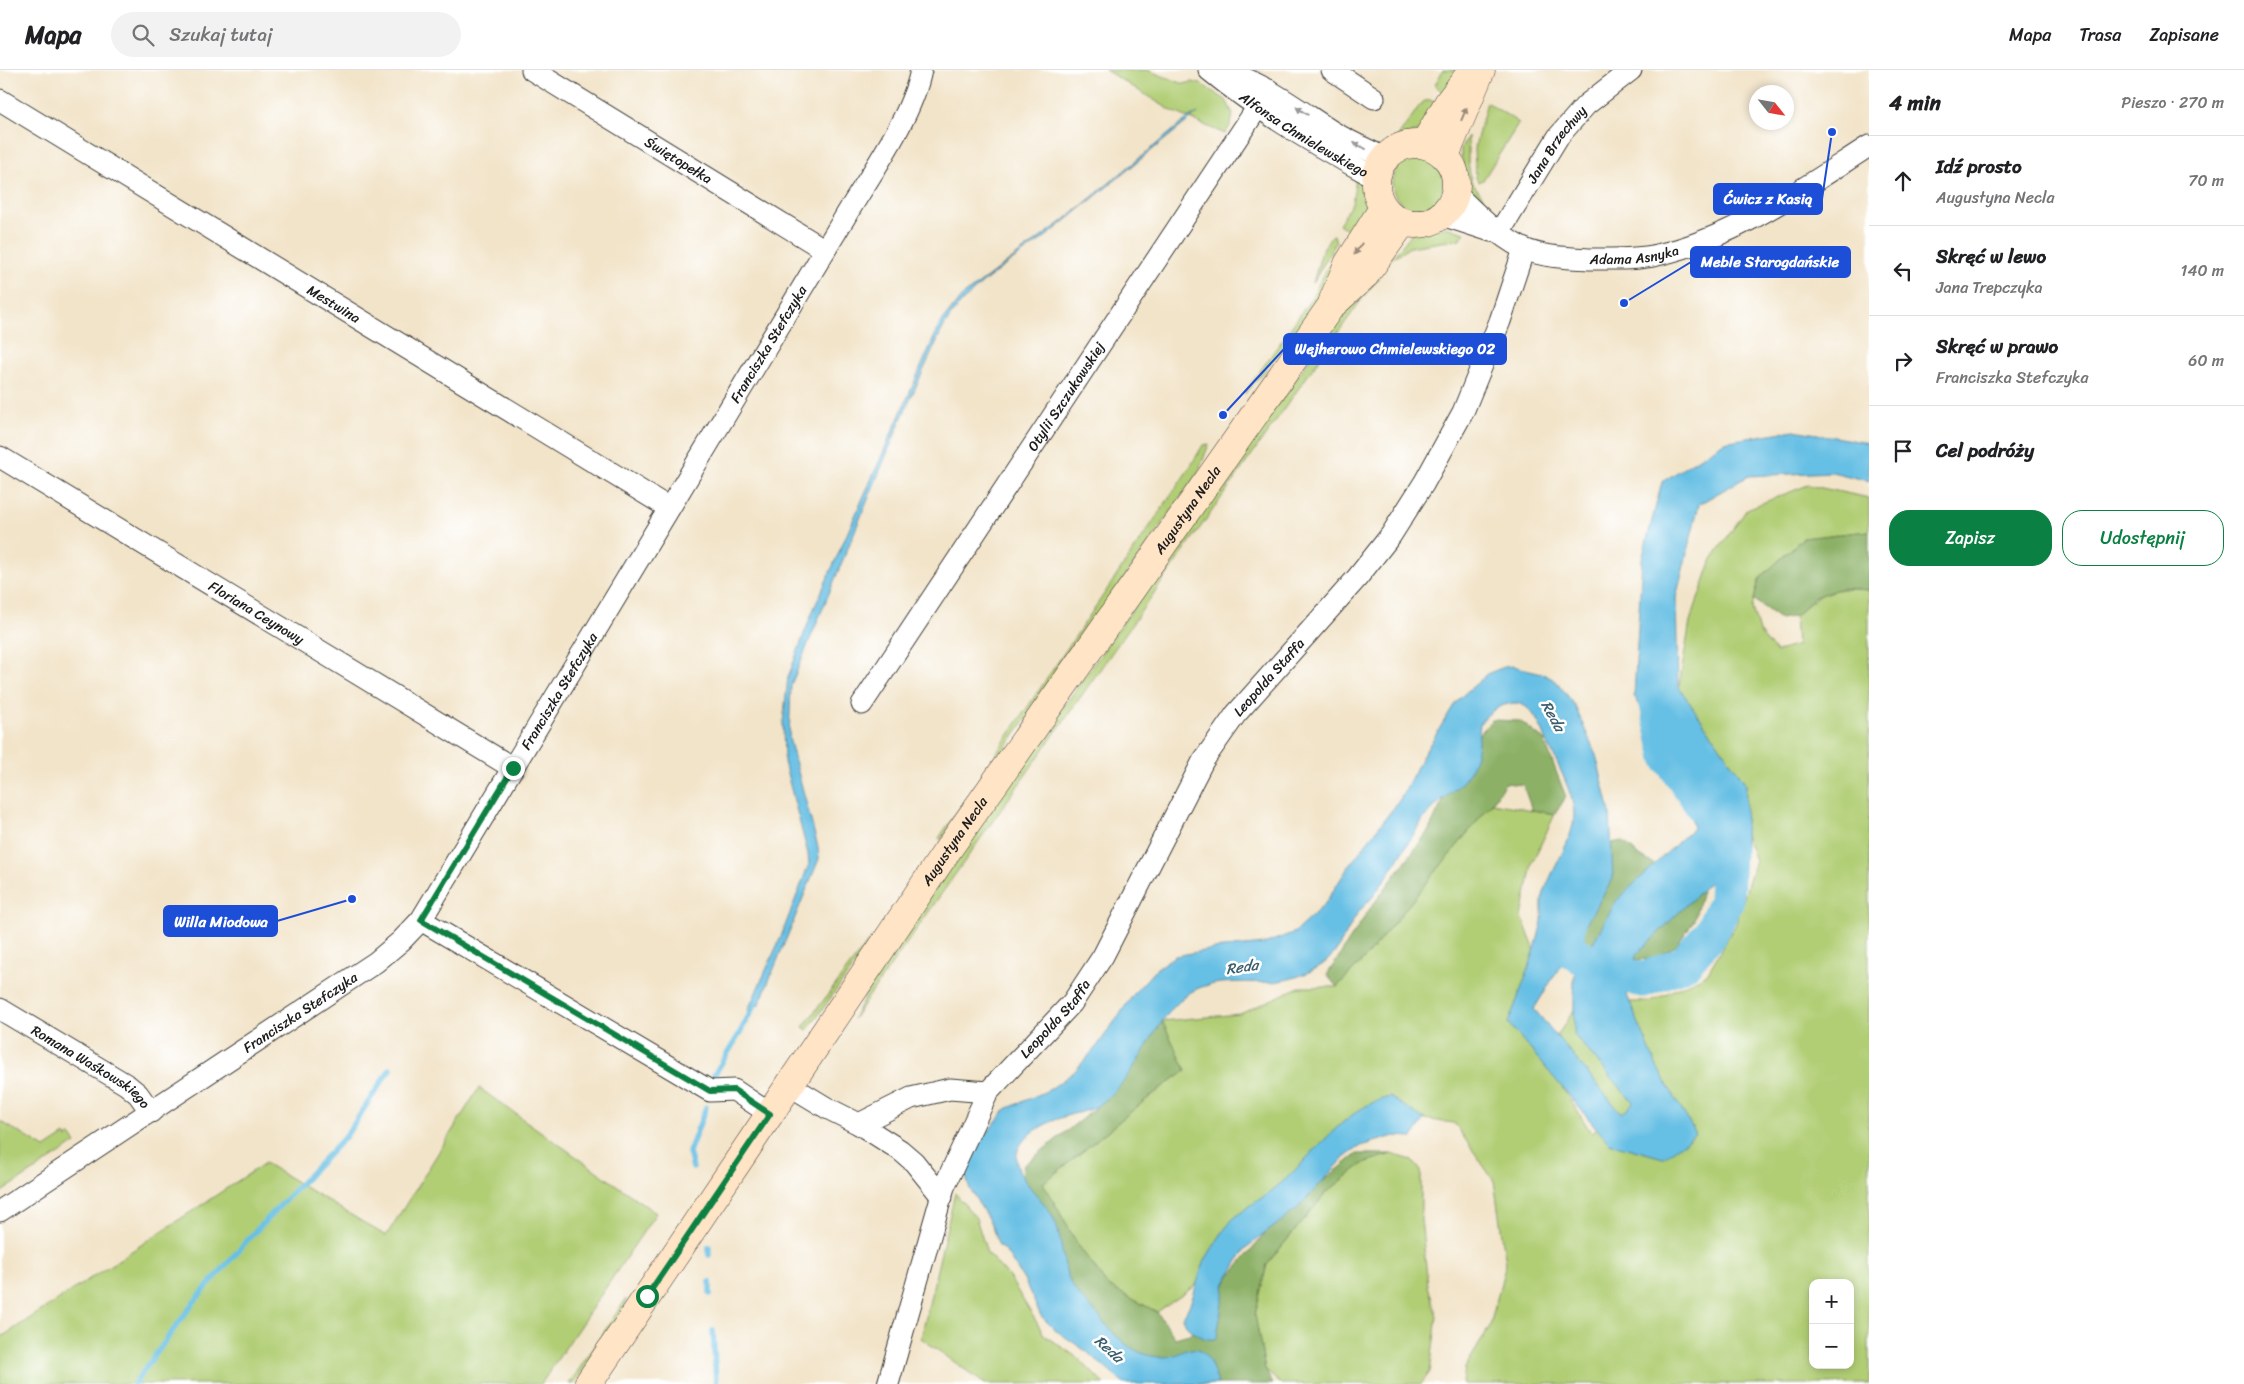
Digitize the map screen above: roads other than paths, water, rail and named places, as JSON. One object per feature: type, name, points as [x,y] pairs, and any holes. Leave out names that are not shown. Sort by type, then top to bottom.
[{"type":"main road","points":[[1434,150],[1448,103],[1473,70]]},
{"type":"main road","points":[[1434,150],[1481,70]]},
{"type":"main road","points":[[1410,144],[1434,150],[1452,167],[1456,180],[1448,204],[1423,223],[1393,215],[1376,188],[1381,168],[1396,149],[1410,144]]},
{"type":"main road","name":"Augustyna Necla","points":[[588,1384],[949,848],[1331,306],[1365,275],[1393,215]]},
{"type":"street","name":"Świętopełka","points":[[532,70],[825,250]]},
{"type":"street","name":"Franciszka Stefczyka","points":[[0,1211],[376,962],[401,941],[421,920],[825,250],[905,114],[919,84],[922,70]]},
{"type":"street","name":"Alfonsa Chmielewskiego","points":[[1208,70],[1232,89],[1264,98],[1335,133],[1381,168]]},
{"type":"street","name":"Alfonsa Chmielewskiego","points":[[1222,70],[1240,75],[1264,98]]},
{"type":"street","points":[[1332,70],[1374,98]]},
{"type":"street","name":"Jana Brzechwy","points":[[1499,233],[1558,137],[1586,105],[1631,70]]},
{"type":"street","name":"Otylii Szczukowskiej","points":[[862,704],[1264,98]]},
{"type":"street","name":"Mestwina","points":[[0,100],[669,508]]},
{"type":"street","name":"Adama Asnyka","points":[[1448,204],[1524,249],[1564,258],[1613,259],[1656,255],[1713,238],[1767,212],[1869,146]]},
{"type":"street","name":"Leopolda Staffa","points":[[888,1384],[944,1187],[988,1092],[1072,1003],[1098,964],[1204,761],[1236,714],[1357,578],[1391,536],[1424,483],[1463,412],[1500,322],[1524,249]]},
{"type":"street","name":"Floriana Ceynowy","points":[[0,457],[513,768]]},
{"type":"street","points":[[421,920],[710,1091],[734,1090],[770,1114]]},
{"type":"street","name":"Romana Waśkowskiego","points":[[0,1009],[127,1085],[138,1094],[151,1112]]},
{"type":"street","points":[[789,1085],[827,1108],[859,1124],[900,1150],[914,1162],[942,1197]]},
{"type":"street","points":[[859,1124],[911,1098],[950,1090],[988,1092]]},
{"type":"water","points":[[1198,113],[1053,231],[991,276],[962,302],[941,332],[903,415],[791,685],[789,738],[818,847],[819,859],[759,1005],[748,1010],[780,939],[809,864],[784,762],[783,723],[788,677],[812,613],[940,324],[961,297],[1063,221],[1187,119]]},
{"type":"water","points":[[1794,430],[1869,443],[1869,481],[1832,472],[1748,476],[1699,504],[1676,598],[1678,686],[1746,784],[1745,847],[1637,954],[1624,988],[1657,1067],[1696,1134],[1663,1158],[1609,1143],[1508,1023],[1538,939],[1542,923],[1542,904],[1546,886],[1570,835],[1574,815],[1571,795],[1536,718],[1529,709],[1520,704],[1514,703],[1499,707],[1490,712],[1480,724],[1476,755],[1465,779],[1427,814],[1373,897],[1358,913],[1339,946],[1328,960],[1311,971],[1286,980],[1220,983],[1191,992],[1177,1003],[1166,1017],[1125,1080],[1112,1094],[1093,1108],[1063,1117],[1038,1128],[1019,1147],[1017,1164],[1019,1170],[1022,1177],[1052,1215],[1058,1229],[1067,1274],[1078,1294],[1120,1339],[1140,1352],[1151,1356],[1163,1357],[1191,1349],[1202,1351],[1211,1364],[1218,1384],[1124,1384],[1087,1352],[1054,1329],[1041,1316],[1024,1280],[1006,1252],[999,1246],[990,1222],[970,1189],[965,1174],[978,1144],[1006,1109],[1049,1090],[1074,1072],[1098,1045],[1136,991],[1157,968],[1175,956],[1214,949],[1264,944],[1295,932],[1324,905],[1349,866],[1401,798],[1422,757],[1454,705],[1489,673],[1504,667],[1513,666],[1542,673],[1556,681],[1574,704],[1596,755],[1610,812],[1613,879],[1534,1009],[1621,1113],[1628,1109],[1633,1102],[1574,1035],[1574,977],[1616,901],[1693,828],[1683,775],[1634,696],[1642,559],[1662,482],[1724,442]]},
{"type":"water","points":[[1390,1097],[1424,1119],[1413,1137],[1394,1136],[1361,1146],[1345,1157],[1297,1209],[1245,1249],[1225,1283],[1217,1338],[1207,1339],[1192,1331],[1182,1318],[1187,1311],[1208,1255],[1232,1220],[1270,1192],[1343,1122],[1373,1102]]},
{"type":"waterway","name":"Reda","points":[[1571,906],[1565,947],[1602,969],[1643,980],[1684,963],[1710,934],[1726,902],[1728,848],[1714,821],[1669,757],[1656,700]]},
{"type":"waterway","points":[[714,1075],[756,1002]]},
{"type":"waterway","points":[[134,1384],[193,1303],[251,1236],[346,1136],[390,1069]]},
{"type":"waterway","points":[[693,1168],[689,1152],[706,1107]]},
{"type":"waterway","points":[[709,1247],[709,1255]]},
{"type":"waterway","points":[[710,1282],[710,1294]]},
{"type":"waterway","points":[[713,1331],[716,1384]]},
{"type":"place","name":"Ćwicz z Kasią","points":[[1832,132]]},
{"type":"place","name":"Meble Starogdańskie","points":[[1624,303]]},
{"type":"place","name":"Wejherowo Chmielewskiego 02","points":[[1223,415]]},
{"type":"place","name":"Willa Miodowa","points":[[352,899]]}]
